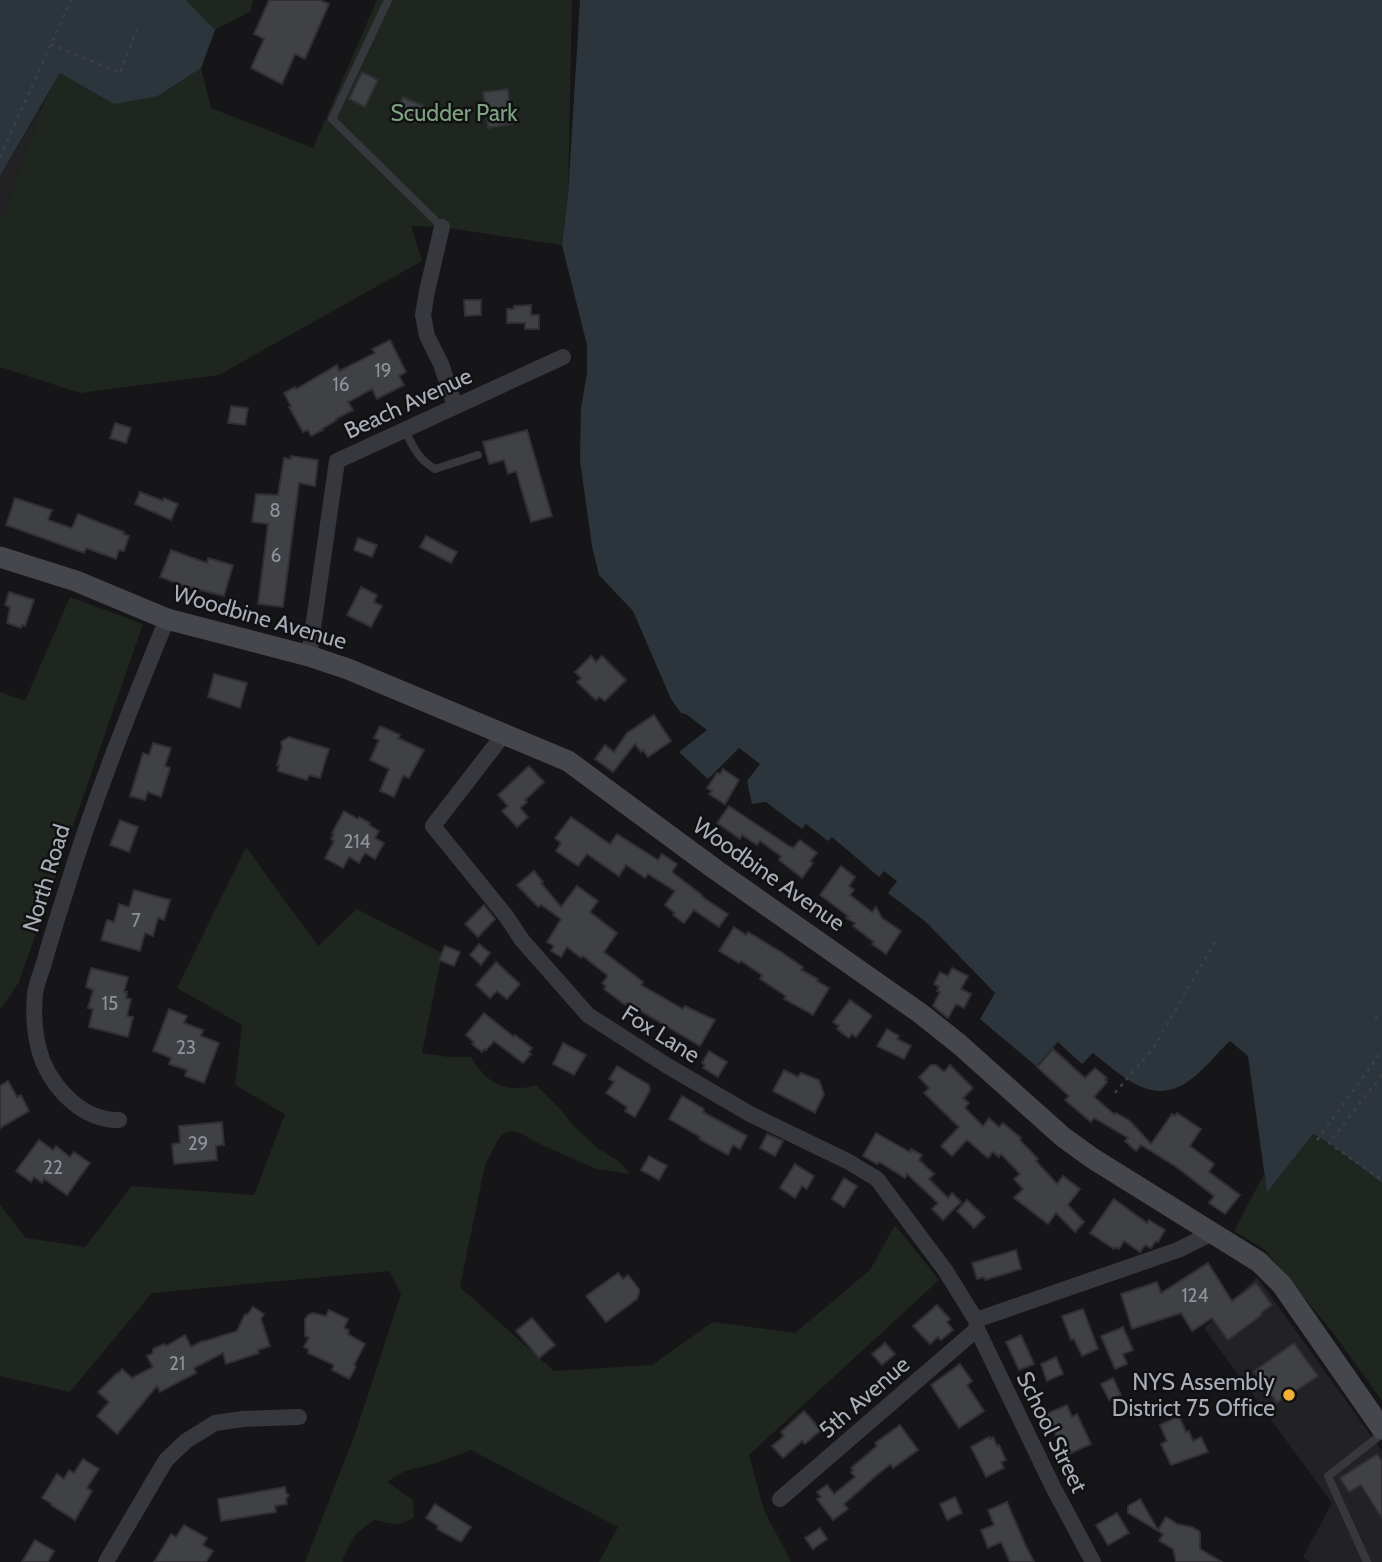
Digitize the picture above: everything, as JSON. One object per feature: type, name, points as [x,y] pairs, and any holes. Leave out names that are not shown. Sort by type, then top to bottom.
[{"type":"main road","name":"Woodbine Avenue","points":[[0,557],[76,581],[167,619],[309,656],[386,684],[568,761],[716,870],[920,1013],[959,1044],[1063,1138],[1259,1262],[1282,1285],[1317,1332],[1382,1429]]},
{"type":"street","points":[[442,227],[423,315],[427,336],[441,364],[455,406]]},
{"type":"street","name":"Beach Avenue","points":[[309,656],[337,461],[564,357]]},
{"type":"street","name":"North Road","points":[[119,1120],[103,1119],[90,1114],[69,1099],[59,1087],[43,1062],[37,1039],[36,992],[91,811],[167,619]]},
{"type":"street","name":"Fox Lane","points":[[505,734],[433,826],[506,916],[522,940],[588,1015],[750,1114],[849,1162],[877,1179],[945,1270],[976,1324]]},
{"type":"street","name":"5th Avenue","points":[[780,1499],[976,1324],[1178,1250],[1212,1233]]},
{"type":"street","name":"School Street","points":[[976,1324],[1057,1496],[1093,1562]]},
{"type":"street","points":[[106,1562],[166,1460],[187,1441],[215,1423],[299,1417]]},
{"type":"lane","points":[[388,0],[332,119],[442,227]]},
{"type":"lane","points":[[405,430],[423,461],[435,469],[478,455]]},
{"type":"lane","points":[[1367,1562],[1328,1476],[1382,1434]]},
{"type":"path","points":[[0,157],[71,0]]},
{"type":"path","points":[[51,44],[120,73],[137,29]]},
{"type":"path","points":[[1115,1093],[1154,1047],[1216,940]]},
{"type":"path","points":[[1375,1017],[1382,1023]]},
{"type":"path","points":[[1317,1140],[1382,1051]]},
{"type":"path","points":[[1382,1075],[1329,1143],[1382,1180]]},
{"type":"shaded area","points":[[0,0],[186,0],[215,30],[201,68],[158,96],[114,104],[60,73],[0,176]]},
{"type":"shaded area","points":[[580,0],[1382,0],[1382,1183],[1313,1134],[1267,1192],[1248,1056],[1230,1041],[1190,1080],[1176,1088],[1163,1091],[1138,1086],[1093,1053],[1082,1064],[1058,1042],[1036,1066],[980,1019],[995,993],[926,922],[888,893],[897,881],[884,871],[879,877],[832,837],[828,841],[806,824],[802,829],[766,802],[752,804],[747,781],[760,764],[739,748],[708,779],[679,752],[707,730],[681,713],[671,699],[633,611],[599,575],[592,546],[580,460],[581,409],[587,373],[587,345],[562,245],[568,196]]},
{"type":"shaded area","points":[[43,104],[0,222],[0,176]]},
{"type":"shaded area","points":[[1257,1277],[1382,1451],[1382,1562],[1310,1562],[1303,1557],[1332,1503],[1204,1328]]},
{"type":"green space","points":[[186,0],[253,0],[251,11],[215,30]]},
{"type":"green space","name":"Scudder Park","points":[[377,0],[572,0],[568,196],[562,245],[442,227],[411,226],[422,261],[219,375],[80,393],[0,367],[0,222],[43,104],[60,73],[158,96],[201,68],[211,108],[313,148]]},
{"type":"green space","points":[[70,597],[143,624],[19,982],[0,1010],[0,692],[25,701]]},
{"type":"green space","points":[[246,847],[318,946],[357,909],[442,953],[422,1053],[471,1057],[490,1080],[506,1087],[536,1085],[596,1147],[620,1162],[630,1174],[596,1169],[520,1133],[510,1131],[498,1140],[485,1165],[460,1287],[554,1371],[652,1365],[713,1322],[795,1333],[870,1270],[895,1225],[939,1280],[749,1455],[764,1510],[791,1562],[599,1562],[618,1527],[471,1450],[405,1471],[387,1482],[413,1500],[414,1518],[398,1525],[374,1520],[356,1534],[342,1559],[343,1562],[305,1562],[354,1437],[401,1294],[389,1271],[152,1293],[70,1392],[0,1376],[0,1205],[26,1238],[85,1247],[132,1186],[254,1195],[285,1114],[235,1085],[242,1025],[177,988]]},
{"type":"green space","points":[[1312,1134],[1329,1143],[1382,1183],[1382,1401],[1334,1334],[1264,1249],[1234,1231],[1264,1174],[1267,1191]]},
{"type":"building","points":[[269,0],[320,0],[329,4],[305,59],[295,54],[282,84],[251,68],[264,39],[254,34]]},
{"type":"building","points":[[362,72],[378,80],[365,107],[349,99]]},
{"type":"building","points":[[508,89],[512,124],[488,128],[483,92]]},
{"type":"building","points":[[403,97],[424,106],[416,123],[395,113]]},
{"type":"building","points":[[464,300],[481,300],[481,315],[465,316]]},
{"type":"building","points":[[531,305],[531,315],[539,315],[539,329],[525,329],[525,323],[507,323],[507,309]]},
{"type":"building","points":[[390,340],[406,372],[399,376],[404,385],[377,399],[372,389],[348,402],[353,410],[323,430],[311,436],[308,430],[303,432],[284,393],[337,365],[339,371],[375,353],[372,349]]},
{"type":"building","points":[[231,406],[248,408],[245,425],[228,423]]},
{"type":"building","points":[[115,423],[131,428],[126,443],[110,438]]},
{"type":"building","points":[[527,430],[552,516],[531,522],[516,471],[508,474],[504,460],[489,464],[483,442]]},
{"type":"building","points":[[291,456],[318,460],[315,486],[299,483],[283,607],[258,604],[268,524],[252,522],[256,494],[278,495],[284,458],[291,459]]},
{"type":"building","points":[[140,492],[178,504],[171,520],[135,504]]},
{"type":"building","points":[[15,498],[52,510],[48,520],[72,528],[78,514],[124,532],[123,534],[129,536],[124,551],[119,550],[116,559],[86,548],[84,553],[6,525]]},
{"type":"building","points":[[426,536],[457,552],[451,563],[420,547]]},
{"type":"building","points":[[358,538],[377,545],[372,557],[354,550]]},
{"type":"building","points":[[171,550],[207,563],[208,558],[233,565],[224,596],[160,577]]},
{"type":"building","points":[[361,587],[377,595],[374,602],[382,606],[371,627],[347,615]]},
{"type":"building","points":[[9,592],[34,600],[25,626],[22,625],[21,628],[7,623],[10,607],[5,605]]},
{"type":"building","points":[[591,656],[596,662],[602,656],[626,680],[605,701],[599,697],[596,700],[577,682],[581,678],[575,672]]},
{"type":"building","points":[[214,674],[247,683],[240,708],[208,697]]},
{"type":"building","points":[[654,715],[671,741],[648,757],[635,744],[613,772],[595,759],[605,745],[614,752],[627,733]]},
{"type":"building","points":[[380,726],[424,750],[409,778],[403,776],[394,797],[380,791],[389,769],[370,760],[379,740],[374,738]]},
{"type":"building","points":[[289,737],[329,749],[320,778],[309,775],[307,780],[278,771],[281,742]]},
{"type":"building","points":[[153,743],[171,748],[165,766],[170,768],[161,797],[148,792],[145,800],[130,796],[143,753],[149,755]]},
{"type":"building","points":[[529,766],[544,782],[520,808],[528,817],[517,827],[502,811],[508,806],[498,795]]},
{"type":"building","points":[[723,769],[739,780],[725,804],[709,794],[712,791],[707,788]]},
{"type":"building","points":[[729,806],[789,846],[793,848],[800,840],[817,853],[802,878],[779,860],[781,856],[760,841],[757,845],[742,835],[740,839],[717,823]]},
{"type":"building","points":[[344,811],[370,823],[369,825],[379,831],[375,838],[384,843],[375,859],[365,853],[359,863],[349,857],[343,868],[325,858],[334,841],[331,839],[334,834],[332,833]]},
{"type":"building","points":[[571,817],[610,844],[617,834],[658,860],[662,854],[677,864],[672,872],[728,914],[719,927],[694,910],[684,923],[665,905],[675,891],[648,874],[645,878],[626,865],[619,876],[587,854],[578,866],[556,851],[561,843],[555,838]]},
{"type":"building","points":[[120,820],[138,827],[129,852],[110,845]]},
{"type":"building","points":[[841,866],[855,877],[849,886],[854,890],[850,895],[872,912],[876,907],[882,918],[901,931],[886,954],[853,926],[855,923],[846,918],[848,916],[820,895]]},
{"type":"building","points":[[534,871],[561,907],[577,886],[598,901],[590,912],[617,933],[604,952],[643,982],[641,985],[683,1009],[685,1006],[715,1020],[700,1046],[627,1003],[625,1005],[604,989],[606,986],[602,983],[608,976],[583,956],[581,958],[567,947],[561,957],[551,951],[554,946],[547,942],[561,919],[541,905],[538,907],[517,885]]},
{"type":"building","points":[[134,890],[170,900],[164,920],[158,918],[153,936],[145,933],[140,951],[101,940],[107,920],[114,922],[119,904],[129,907]]},
{"type":"building","points":[[484,905],[495,919],[478,937],[465,924]]},
{"type":"building","points":[[734,927],[746,935],[748,932],[781,952],[803,967],[801,970],[829,988],[813,1015],[784,999],[786,996],[760,979],[762,975],[719,951]]},
{"type":"building","points":[[479,944],[490,953],[481,965],[470,955]]},
{"type":"building","points":[[445,946],[460,952],[454,966],[439,960]]},
{"type":"building","points":[[496,962],[520,984],[507,999],[497,991],[490,998],[476,985]]},
{"type":"building","points":[[91,968],[128,977],[124,992],[127,992],[126,998],[131,999],[127,1016],[133,1017],[128,1037],[89,1027],[93,1009],[88,1008],[93,990],[86,987]]},
{"type":"building","points":[[952,968],[968,976],[961,989],[971,994],[964,1008],[956,1004],[948,1018],[933,1006],[940,992],[937,991],[939,987],[934,984],[940,972],[948,976]]},
{"type":"building","points":[[850,1000],[872,1016],[856,1037],[852,1034],[849,1038],[837,1029],[839,1026],[833,1022]]},
{"type":"building","points":[[169,1009],[187,1016],[184,1023],[203,1030],[201,1036],[219,1043],[204,1083],[185,1076],[187,1070],[169,1064],[171,1058],[153,1051]]},
{"type":"building","points":[[484,1013],[532,1048],[529,1052],[531,1054],[523,1063],[494,1041],[482,1052],[472,1044],[474,1042],[466,1035]]},
{"type":"building","points":[[887,1029],[899,1036],[897,1039],[911,1046],[904,1059],[877,1046]]},
{"type":"building","points":[[563,1043],[586,1055],[574,1075],[553,1064]]},
{"type":"building","points":[[1053,1049],[1085,1078],[1095,1068],[1107,1078],[1107,1082],[1094,1097],[1115,1115],[1116,1113],[1130,1121],[1151,1144],[1172,1114],[1175,1116],[1177,1113],[1201,1129],[1190,1146],[1214,1164],[1209,1172],[1240,1195],[1225,1214],[1209,1203],[1214,1196],[1175,1166],[1141,1145],[1136,1151],[1125,1141],[1128,1138],[1094,1118],[1091,1122],[1065,1100],[1069,1096],[1037,1067]]},
{"type":"building","points":[[709,1051],[727,1062],[718,1077],[703,1068],[705,1065],[702,1063]]},
{"type":"building","points":[[931,1065],[936,1065],[944,1072],[950,1065],[973,1088],[963,1098],[969,1103],[965,1108],[983,1126],[989,1118],[999,1127],[1003,1123],[1021,1138],[1038,1159],[1036,1161],[1057,1184],[1063,1176],[1080,1189],[1068,1205],[1084,1222],[1075,1232],[1056,1213],[1048,1224],[1014,1198],[1023,1189],[1014,1179],[1020,1174],[1001,1154],[999,1157],[993,1152],[988,1158],[967,1140],[952,1156],[941,1146],[959,1127],[924,1093],[929,1088],[919,1077]]},
{"type":"building","points":[[617,1066],[649,1085],[650,1090],[635,1117],[625,1111],[627,1107],[606,1093],[614,1082],[609,1079]]},
{"type":"building","points":[[784,1070],[798,1077],[801,1073],[819,1080],[824,1094],[815,1113],[773,1091]]},
{"type":"building","points":[[8,1081],[17,1097],[21,1095],[29,1111],[0,1128],[0,1086]]},
{"type":"building","points":[[682,1096],[704,1109],[703,1112],[747,1136],[740,1149],[733,1145],[728,1155],[669,1119]]},
{"type":"building","points":[[222,1122],[224,1145],[216,1146],[217,1160],[174,1164],[172,1144],[180,1143],[179,1126]]},
{"type":"building","points":[[876,1133],[910,1152],[911,1149],[922,1155],[919,1160],[934,1174],[929,1179],[948,1198],[952,1193],[961,1202],[943,1220],[932,1209],[938,1203],[907,1174],[905,1178],[879,1162],[877,1164],[863,1156]]},
{"type":"building","points":[[767,1134],[783,1141],[775,1156],[760,1148]]},
{"type":"building","points":[[39,1140],[53,1150],[56,1146],[70,1157],[74,1152],[90,1163],[67,1195],[44,1179],[42,1183],[34,1177],[31,1182],[16,1171]]},
{"type":"building","points":[[649,1156],[667,1166],[659,1180],[641,1170]]},
{"type":"building","points":[[795,1164],[814,1176],[807,1189],[802,1186],[795,1198],[780,1188]]},
{"type":"building","points":[[844,1178],[857,1186],[844,1207],[832,1199]]},
{"type":"building","points":[[1114,1199],[1147,1223],[1149,1220],[1165,1230],[1158,1242],[1151,1248],[1145,1245],[1140,1252],[1124,1241],[1119,1249],[1114,1249],[1090,1233]]},
{"type":"building","points":[[967,1200],[985,1217],[974,1228],[957,1211]]},
{"type":"building","points":[[1016,1250],[1021,1269],[985,1280],[984,1277],[977,1279],[972,1263]]},
{"type":"building","points":[[1208,1263],[1232,1301],[1256,1283],[1272,1305],[1228,1340],[1212,1318],[1192,1331],[1181,1313],[1132,1329],[1121,1294],[1157,1282],[1161,1293]]},
{"type":"building","points":[[618,1273],[623,1279],[628,1275],[639,1293],[637,1299],[606,1322],[586,1296]]},
{"type":"building","points":[[937,1305],[950,1319],[947,1322],[953,1330],[941,1340],[938,1337],[930,1344],[913,1326]]},
{"type":"building","points":[[253,1307],[264,1314],[261,1319],[270,1346],[258,1350],[259,1353],[226,1364],[223,1353],[194,1368],[196,1373],[160,1392],[157,1386],[117,1434],[97,1416],[109,1402],[98,1392],[122,1369],[132,1378],[153,1367],[147,1356],[153,1353],[153,1349],[164,1344],[166,1346],[185,1335],[191,1347],[237,1331],[245,1314]]},
{"type":"building","points":[[1083,1309],[1098,1349],[1082,1356],[1074,1339],[1071,1340],[1062,1316]]},
{"type":"building","points":[[329,1310],[348,1319],[344,1328],[349,1330],[348,1334],[365,1344],[349,1379],[332,1370],[334,1365],[308,1353],[309,1350],[304,1347],[309,1338],[305,1336],[305,1319],[313,1313],[326,1316]]},
{"type":"building","points":[[532,1318],[555,1345],[539,1358],[516,1331]]},
{"type":"building","points":[[1123,1327],[1133,1350],[1123,1354],[1127,1364],[1115,1369],[1101,1336]]},
{"type":"building","points":[[1021,1335],[1034,1364],[1019,1370],[1006,1342]]},
{"type":"building","points":[[885,1343],[895,1354],[882,1365],[872,1354]]},
{"type":"building","points":[[1294,1343],[1318,1376],[1277,1403],[1254,1371]]},
{"type":"building","points":[[1056,1357],[1063,1374],[1047,1381],[1041,1364]]},
{"type":"building","points":[[960,1364],[972,1381],[967,1385],[984,1411],[959,1428],[931,1385]]},
{"type":"building","points":[[1113,1378],[1121,1395],[1109,1400],[1101,1384]]},
{"type":"building","points":[[1067,1405],[1072,1417],[1077,1414],[1091,1444],[1065,1456],[1046,1414]]},
{"type":"building","points":[[804,1411],[821,1430],[805,1444],[802,1441],[783,1458],[772,1446],[784,1436],[781,1432]]},
{"type":"building","points":[[1179,1416],[1193,1441],[1201,1437],[1208,1452],[1171,1465],[1161,1444],[1167,1441],[1160,1425]]},
{"type":"building","points":[[900,1425],[918,1450],[893,1468],[891,1464],[878,1474],[844,1504],[848,1509],[833,1520],[817,1499],[821,1497],[817,1492],[827,1485],[834,1494],[855,1477],[851,1468],[877,1446],[875,1443]]},
{"type":"building","points":[[993,1437],[997,1446],[999,1445],[1006,1460],[1001,1462],[1004,1468],[986,1477],[971,1447]]},
{"type":"building","points":[[1377,1454],[1382,1461],[1382,1518],[1361,1485],[1349,1492],[1340,1478]]},
{"type":"building","points":[[83,1459],[99,1469],[87,1488],[92,1491],[75,1520],[42,1498],[57,1474],[64,1479],[69,1470],[74,1473]]},
{"type":"building","points":[[285,1487],[289,1495],[287,1504],[275,1506],[276,1512],[221,1521],[218,1499]]},
{"type":"building","points":[[955,1497],[962,1513],[947,1520],[940,1504]]},
{"type":"building","points":[[1140,1499],[1158,1530],[1166,1517],[1177,1524],[1192,1527],[1200,1532],[1200,1549],[1222,1562],[1176,1562],[1173,1549],[1159,1541],[1163,1534],[1128,1513],[1128,1506]]},
{"type":"building","points":[[1007,1502],[1034,1562],[1010,1562],[1001,1542],[988,1548],[981,1530],[994,1525],[988,1510]]},
{"type":"building","points":[[435,1504],[471,1527],[461,1542],[437,1529],[438,1526],[426,1518]]},
{"type":"building","points":[[1117,1513],[1129,1533],[1108,1545],[1096,1525]]},
{"type":"building","points":[[184,1525],[207,1538],[203,1545],[213,1551],[206,1562],[154,1562],[171,1534],[176,1537]]},
{"type":"building","points":[[820,1528],[827,1539],[813,1549],[805,1538]]},
{"type":"building","points":[[35,1540],[54,1551],[48,1562],[22,1562]]},
{"type":"place","name":"NYS Assembly District 75 Office","points":[[1289,1395]]}]
